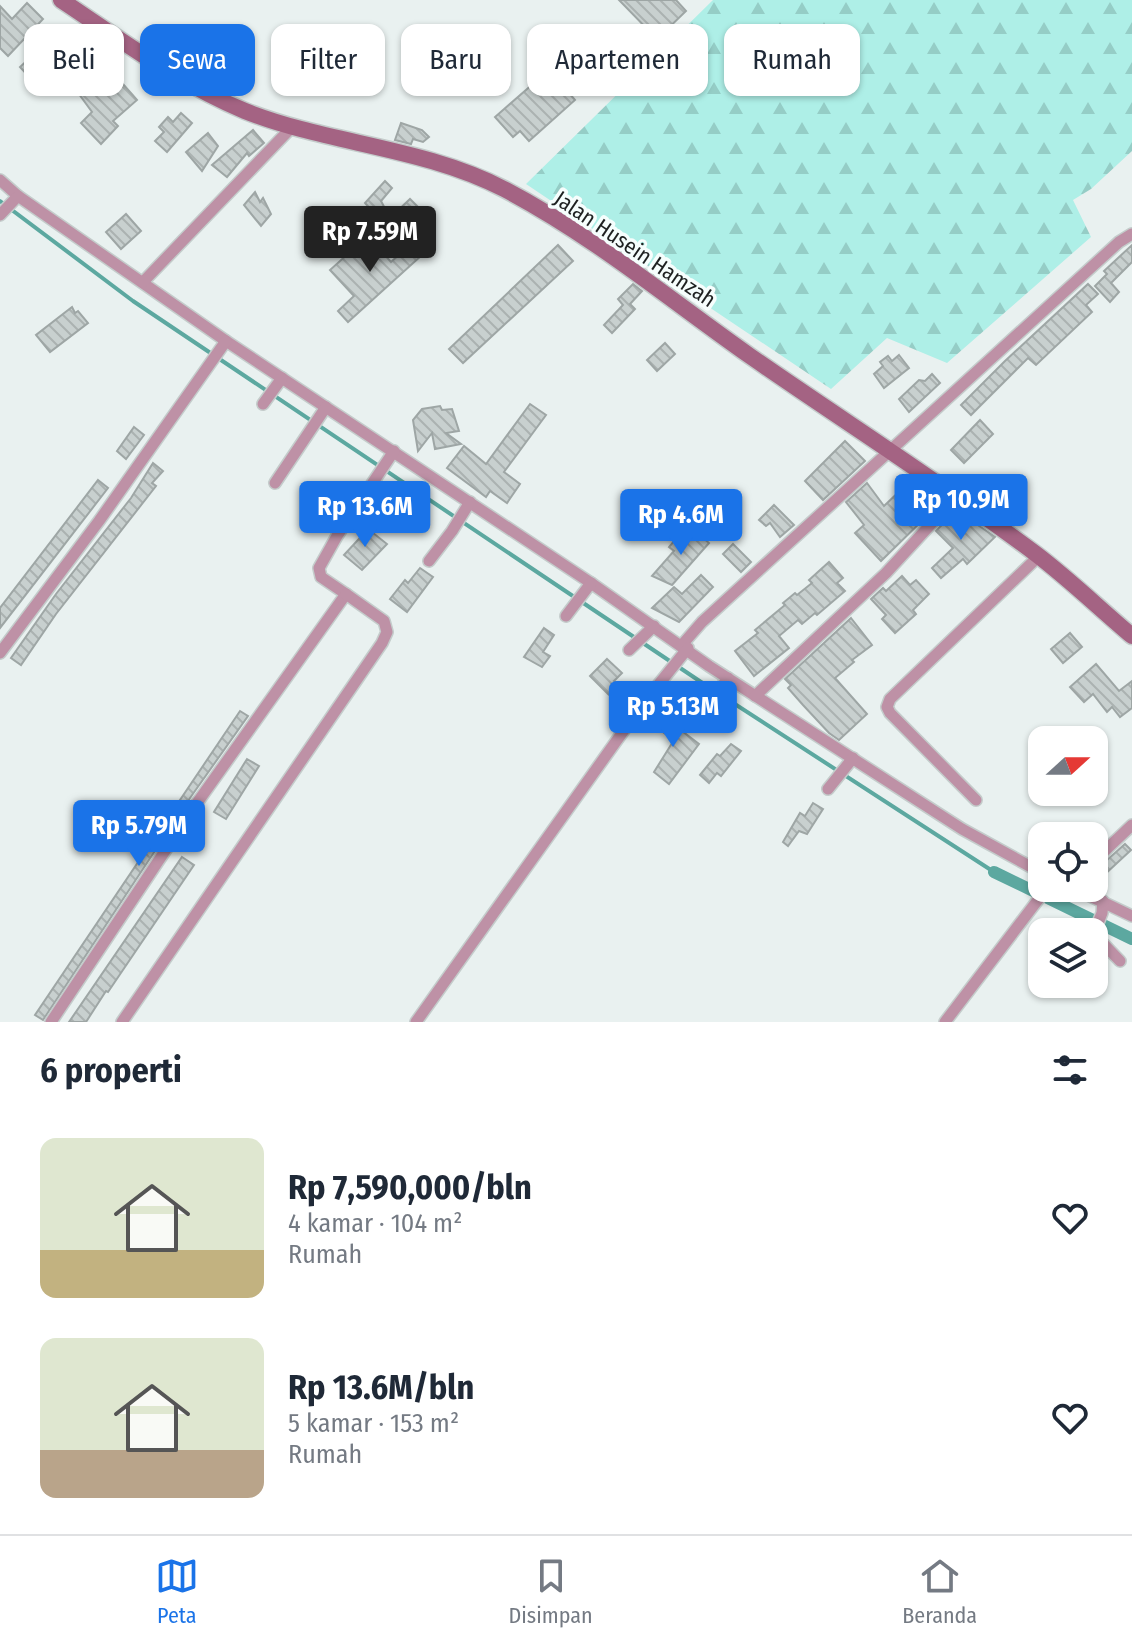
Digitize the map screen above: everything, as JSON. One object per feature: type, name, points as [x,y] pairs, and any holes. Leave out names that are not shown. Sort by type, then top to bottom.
[{"type":"street","name":"Jalan Husein Hamzah","points":[[61,0],[198,88],[245,111],[449,167],[507,191],[626,265],[1039,556],[1132,636]]},
{"type":"street","points":[[143,282],[293,126]]},
{"type":"street","points":[[0,180],[18,197],[143,282],[279,382],[590,585],[726,682],[755,696],[851,761],[962,829],[1028,865]]},
{"type":"street","points":[[0,215],[18,197]]},
{"type":"street","points":[[416,1022],[702,622],[1119,242],[1132,234]]},
{"type":"street","points":[[0,653],[99,521],[226,341]]},
{"type":"street","points":[[263,404],[279,382]]},
{"type":"street","points":[[275,483],[324,410]]},
{"type":"street","points":[[122,1022],[386,635],[384,621],[318,572],[337,536],[391,456]]},
{"type":"street","points":[[755,696],[886,573],[955,498]]},
{"type":"street","points":[[429,561],[468,505]]},
{"type":"street","points":[[976,800],[887,707],[890,699],[1039,556]]},
{"type":"street","points":[[568,613],[590,585]]},
{"type":"street","points":[[51,1022],[197,803],[346,594]]},
{"type":"street","points":[[632,647],[652,627]]},
{"type":"street","points":[[708,706],[726,682]]},
{"type":"street","points":[[831,785],[851,761]]},
{"type":"street","points":[[1108,848],[1132,825]]},
{"type":"street","points":[[945,1022],[1038,902]]},
{"type":"street","points":[[1095,902],[1132,916]]},
{"type":"street","points":[[1099,918],[1103,907]]},
{"type":"street","points":[[1108,948],[1120,961]]},
{"type":"green space","points":[[713,0],[1132,0],[1132,151],[1091,189],[1073,200],[1091,237],[947,363],[887,338],[831,389],[526,184],[615,96],[708,96],[708,24],[689,24]]},
{"type":"building","points":[[619,0],[676,0],[686,11],[673,24],[642,24]]},
{"type":"building","points":[[27,3],[43,19],[38,24],[24,24],[24,39],[8,56],[0,48],[0,6],[12,19]]},
{"type":"building","points":[[124,85],[137,100],[113,121],[118,126],[101,144],[81,123],[92,112],[80,96],[124,96]]},
{"type":"building","points":[[527,89],[527,96],[572,96],[575,100],[529,141],[520,131],[513,137],[495,117]]},
{"type":"building","points":[[181,113],[192,123],[167,152],[155,141],[164,132],[159,127],[168,117],[173,122]]},
{"type":"building","points":[[401,123],[422,130],[429,137],[423,142],[413,139],[411,144],[395,140]]},
{"type":"building","points":[[253,130],[264,143],[249,156],[247,153],[227,177],[212,165]]},
{"type":"building","points":[[208,133],[218,146],[202,171],[186,152]]},
{"type":"building","points":[[385,181],[392,188],[381,201],[390,218],[410,199],[422,211],[395,236],[365,203]]},
{"type":"building","points":[[255,192],[260,202],[263,198],[271,214],[261,226],[244,205]]},
{"type":"building","points":[[126,214],[141,231],[121,249],[106,232]]},
{"type":"building","points":[[368,236],[391,262],[411,244],[422,255],[348,322],[338,311],[354,296],[330,270]]},
{"type":"building","points":[[558,245],[573,261],[463,363],[449,349]]},
{"type":"building","points":[[1132,245],[1132,262],[1111,283],[1119,292],[1110,302],[1095,286],[1107,274],[1104,271]]},
{"type":"building","points":[[633,284],[642,291],[630,304],[635,309],[612,333],[604,325],[623,305],[618,299]]},
{"type":"building","points":[[1088,284],[1098,294],[1086,305],[1092,312],[1036,365],[1028,358],[971,415],[961,405]]},
{"type":"building","points":[[72,307],[88,323],[50,352],[36,335]]},
{"type":"building","points":[[665,343],[675,354],[657,371],[647,360]]},
{"type":"building","points":[[899,355],[909,368],[884,388],[874,374],[883,366],[880,362],[888,356],[892,361]]},
{"type":"building","points":[[932,374],[940,383],[909,412],[899,399],[919,380],[925,381]]},
{"type":"building","points":[[530,404],[546,415],[504,472],[520,484],[507,503],[490,491],[486,497],[447,468],[464,446],[486,464]]},
{"type":"building","points":[[440,406],[442,410],[452,409],[459,431],[446,433],[461,444],[435,449],[432,433],[418,451],[413,420],[422,409]]},
{"type":"building","points":[[980,420],[993,434],[964,463],[951,450]]},
{"type":"building","points":[[134,427],[144,435],[126,459],[117,451]]},
{"type":"building","points":[[845,441],[865,461],[823,500],[805,481]]},
{"type":"building","points":[[153,463],[163,471],[152,483],[156,486],[56,614],[21,665],[11,658],[131,498]]},
{"type":"building","points":[[98,480],[108,488],[0,628],[0,608]]},
{"type":"building","points":[[867,483],[884,506],[905,486],[930,513],[881,561],[855,533],[864,525],[846,502]]},
{"type":"building","points":[[774,505],[794,525],[780,537],[770,523],[766,526],[759,520]]},
{"type":"building","points":[[956,510],[970,523],[972,521],[995,537],[967,564],[963,559],[941,578],[932,568],[953,548],[936,531]]},
{"type":"building","points":[[368,529],[387,544],[362,570],[344,555]]},
{"type":"building","points":[[694,530],[709,543],[672,585],[652,576],[674,551],[669,547],[680,534],[685,539]]},
{"type":"building","points":[[733,544],[751,562],[741,572],[723,554]]},
{"type":"building","points":[[829,562],[843,578],[837,583],[845,591],[817,615],[815,613],[802,624],[798,620],[779,636],[789,648],[754,676],[735,651],[758,633],[755,630],[785,605],[783,603],[812,583],[809,580]]},
{"type":"building","points":[[420,568],[433,577],[407,612],[390,599],[405,580],[408,583]]},
{"type":"building","points":[[701,575],[713,587],[679,622],[652,608],[674,587],[682,594]]},
{"type":"building","points":[[902,576],[910,585],[916,580],[929,594],[913,610],[916,614],[895,633],[882,619],[886,615],[871,599],[883,588],[886,591]]},
{"type":"building","points":[[851,618],[872,645],[835,678],[867,714],[839,740],[803,705],[788,688],[791,685],[785,679]]},
{"type":"building","points":[[544,628],[554,635],[543,652],[550,656],[542,667],[524,657]]},
{"type":"building","points":[[1070,633],[1082,647],[1063,663],[1051,649]]},
{"type":"building","points":[[607,659],[622,673],[614,681],[637,698],[630,707],[608,694],[590,676]]},
{"type":"building","points":[[1096,664],[1119,691],[1132,681],[1132,708],[1120,717],[1112,707],[1107,712],[1093,694],[1084,702],[1070,687]]},
{"type":"building","points":[[240,711],[248,716],[43,1020],[35,1015]]},
{"type":"building","points":[[657,712],[699,744],[669,784],[654,772],[674,740],[649,722]]},
{"type":"building","points":[[731,744],[741,751],[721,776],[717,773],[709,783],[700,775],[717,754],[720,756]]},
{"type":"building","points":[[247,759],[259,766],[226,819],[214,812]]},
{"type":"building","points":[[813,803],[823,809],[807,834],[799,831],[788,846],[783,842],[800,813],[805,816]]},
{"type":"building","points":[[1125,844],[1131,850],[1108,871],[1108,859]]},
{"type":"building","points":[[182,857],[194,865],[108,992],[86,1022],[69,1022]]},
{"type":"waterway","points":[[0,201],[133,301],[707,686],[994,872]]},
{"type":"waterway","points":[[994,872],[1132,939]]}]
